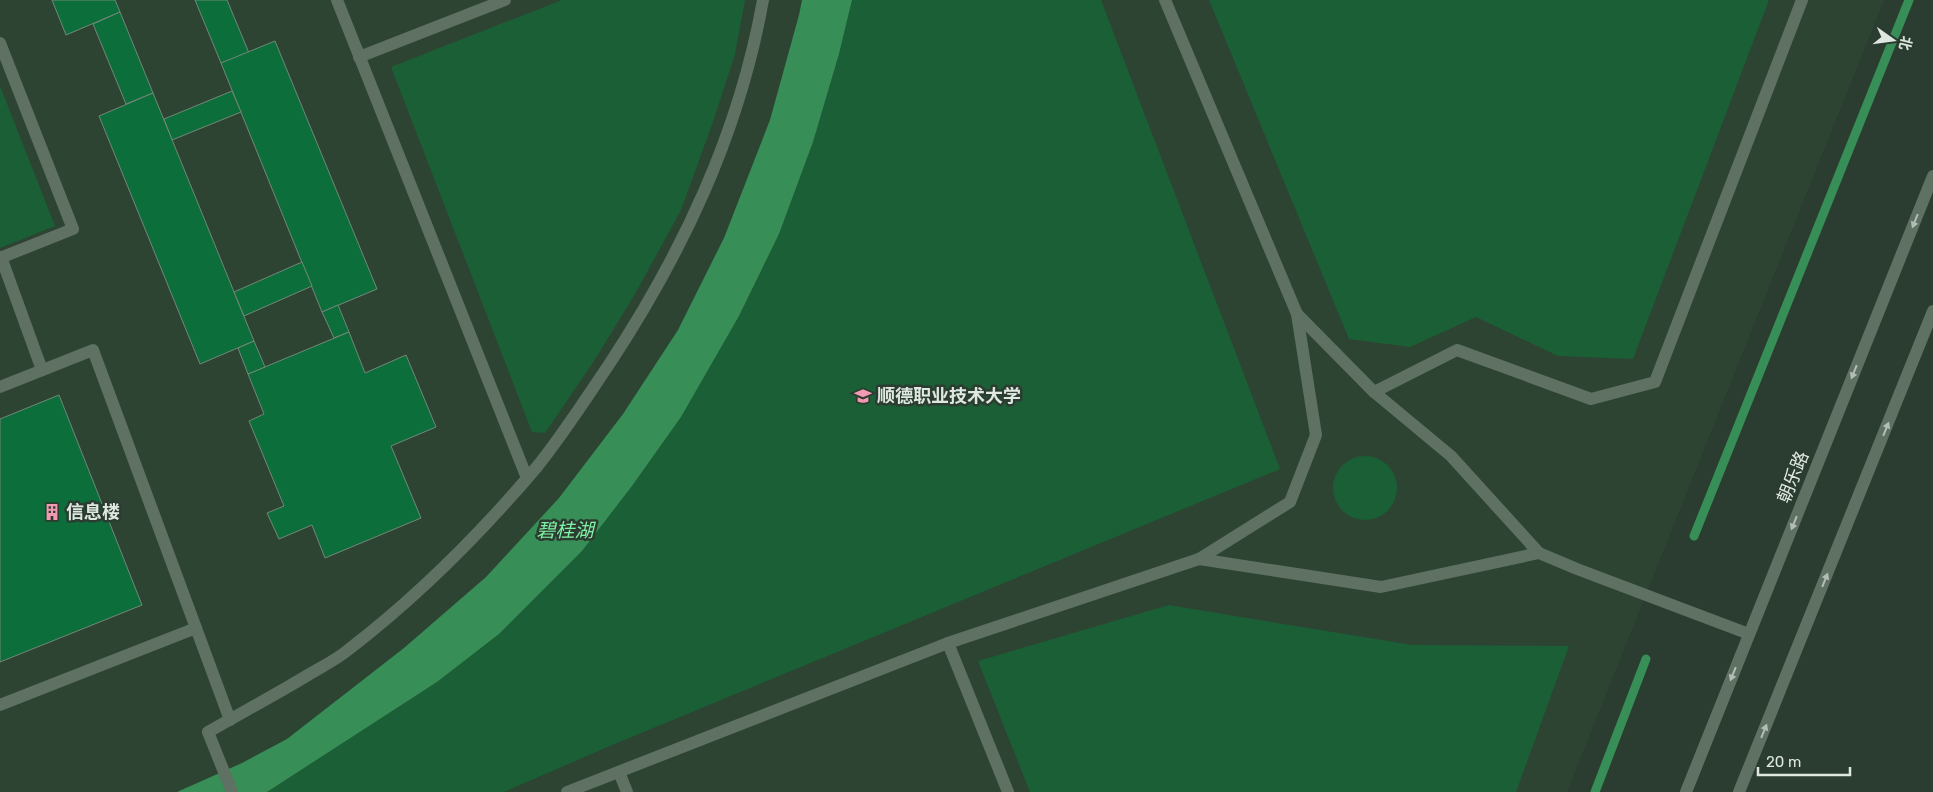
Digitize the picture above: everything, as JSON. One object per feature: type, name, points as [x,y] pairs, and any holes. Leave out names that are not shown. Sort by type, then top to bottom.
[{"type":"street","points":[[337,0],[527,478]]},
{"type":"street","points":[[359,57],[505,0]]},
{"type":"street","points":[[232,792],[208,732],[346,652],[402,607],[468,543],[537,467],[590,393],[642,315],[692,220],[734,116],[763,0]]},
{"type":"street","points":[[567,792],[948,643],[1199,559],[1290,502],[1316,435],[1297,314],[1165,0]]},
{"type":"street","points":[[1374,392],[1457,350],[1592,399],[1655,382],[1802,0]]},
{"type":"street","points":[[0,43],[73,229],[0,258],[42,370]]},
{"type":"street","name":"朝乐路","points":[[1686,792],[1933,176]]},
{"type":"street","points":[[1739,792],[1933,311]]},
{"type":"street","points":[[1297,314],[1374,392],[1451,456],[1539,553],[1749,634]]},
{"type":"street","points":[[0,387],[93,350],[230,720]]},
{"type":"street","points":[[1199,559],[1381,587],[1539,553]]},
{"type":"street","points":[[0,705],[196,628]]},
{"type":"street","points":[[948,643],[1008,792]]},
{"type":"street","points":[[619,772],[627,792]]},
{"type":"shaded area","name":"顺德职业技术大学","points":[[0,0],[1884,0],[1567,792],[0,792]]},
{"type":"shaded area","points":[[562,0],[745,0],[735,54],[681,210],[635,294],[594,361],[545,433],[532,432],[391,67]]},
{"type":"shaded area","points":[[852,0],[1101,0],[1280,469],[612,745],[504,792],[267,792],[437,682],[499,634],[582,551],[632,486],[681,417],[739,316],[779,234],[813,142],[839,54]]},
{"type":"shaded area","points":[[1209,0],[1769,0],[1633,359],[1558,356],[1476,317],[1410,347],[1349,339]]},
{"type":"shaded area","points":[[0,86],[55,226],[0,248]]},
{"type":"shaded area","points":[[1365,456],[1383,462],[1391,470],[1397,488],[1391,506],[1383,514],[1365,520],[1347,514],[1339,506],[1333,488],[1339,470],[1347,462]]},
{"type":"shaded area","points":[[1169,605],[1412,645],[1569,646],[1516,792],[1030,792],[978,661]]},
{"type":"water","name":"碧桂湖","points":[[802,0],[852,0],[839,54],[813,142],[779,234],[739,316],[681,417],[632,486],[582,551],[499,634],[437,682],[267,792],[177,792],[242,763],[287,739],[404,648],[486,577],[559,498],[623,414],[678,330],[724,238],[770,120]]},
{"type":"building","points":[[52,0],[115,0],[120,12],[66,35]]},
{"type":"building","points":[[195,0],[227,0],[249,53],[221,63]]},
{"type":"building","points":[[120,12],[153,93],[126,104],[93,24]]},
{"type":"building","points":[[275,41],[377,289],[322,312],[221,63]]},
{"type":"building","points":[[232,91],[241,112],[172,140],[164,119]]},
{"type":"building","points":[[153,93],[254,341],[200,364],[99,116]]},
{"type":"building","points":[[302,262],[312,286],[244,316],[234,292]]},
{"type":"building","points":[[338,305],[349,332],[334,338],[322,312]]},
{"type":"building","points":[[349,332],[365,373],[406,355],[436,427],[391,446],[421,518],[325,558],[312,525],[279,539],[267,513],[284,506],[249,421],[264,414],[248,374]]},
{"type":"building","points":[[254,341],[265,367],[248,374],[238,348]]},
{"type":"building","name":"信息楼","points":[[59,395],[142,605],[0,662],[0,419]]},
{"type":"waterway","points":[[1694,536],[1909,0]]},
{"type":"waterway","points":[[1595,792],[1646,659]]},
{"type":"place","name":"顺德职业技术大学","points":[[863,396]]},
{"type":"place","name":"信息楼","points":[[52,512]]}]
